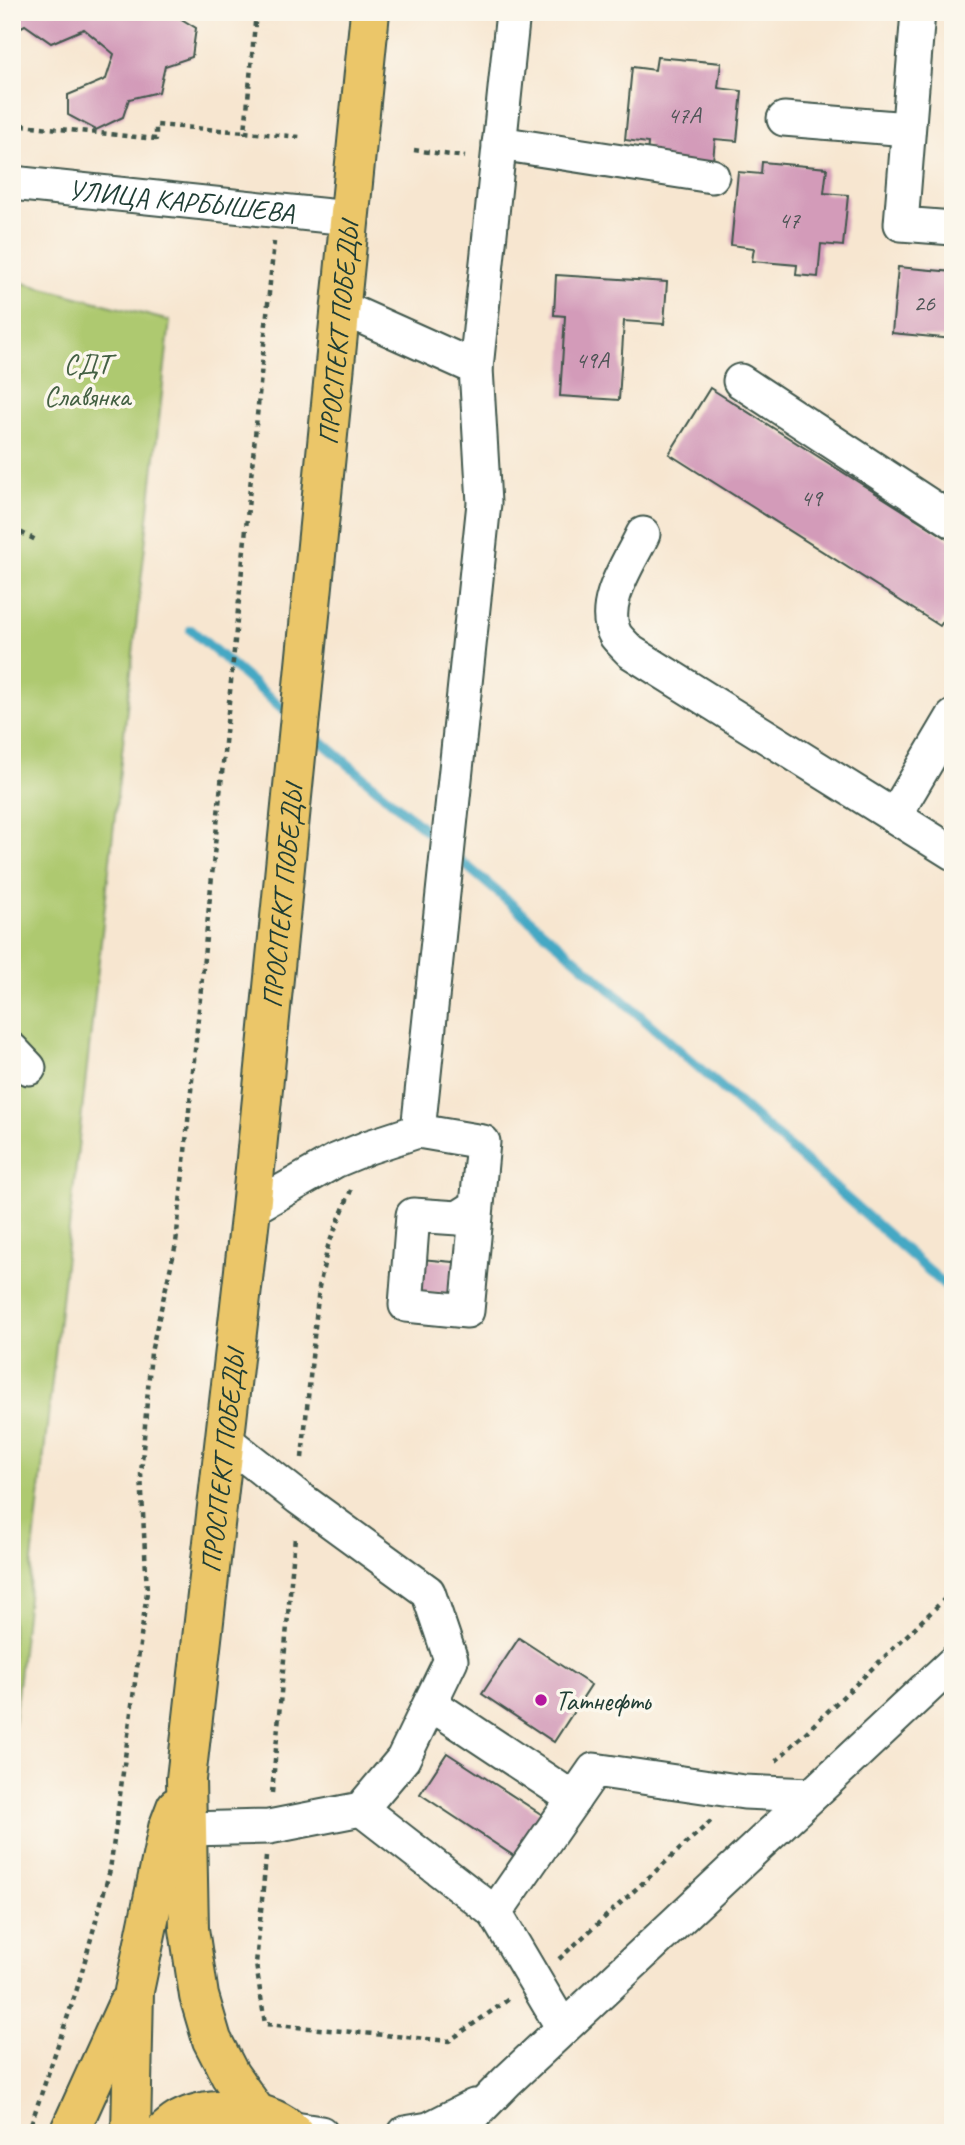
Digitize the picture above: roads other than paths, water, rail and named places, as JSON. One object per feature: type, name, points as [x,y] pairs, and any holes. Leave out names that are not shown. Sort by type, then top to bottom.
[{"type":"main road","name":"ПРОСПЕКТ ПОБЕДЫ","points":[[186,1779],[251,1209],[370,12]]},
{"type":"main road","points":[[186,1779],[189,1929],[199,1996],[212,2040],[230,2075],[290,2126]]},
{"type":"main road","points":[[131,2133],[134,1991],[168,1828],[186,1779]]},
{"type":"main road","points":[[69,2133],[134,1991]]},
{"type":"main road","points":[[163,2133],[181,2119],[218,2109],[290,2126]]},
{"type":"street","points":[[418,1131],[484,503],[476,368],[513,12]]},
{"type":"street","points":[[918,12],[901,224],[953,228]]},
{"type":"street","points":[[784,119],[908,129]]},
{"type":"street","points":[[499,143],[712,176]]},
{"type":"street","name":"УЛИЦА КАРБЫШЕВА","points":[[12,183],[349,218]]},
{"type":"street","points":[[340,307],[476,368]]},
{"type":"street","points":[[740,381],[953,521]]},
{"type":"street","points":[[643,534],[615,594],[610,616],[616,636],[631,652],[953,853]]},
{"type":"street","points":[[895,815],[953,717]]},
{"type":"street","points":[[251,1209],[335,1161],[418,1131],[483,1142],[477,1206]]},
{"type":"street","points":[[188,1829],[269,1826],[361,1809],[403,1759],[451,1660],[428,1592],[225,1440]]},
{"type":"street","points":[[456,2133],[563,2028],[953,1663]]},
{"type":"street","points":[[431,1704],[574,1799]]},
{"type":"street","points":[[495,1913],[594,1770],[744,1792],[811,1795]]},
{"type":"street","points":[[361,1809],[495,1913],[563,2028]]},
{"type":"street","points":[[405,2133],[429,2129],[470,2108],[507,2081]]},
{"type":"waterway","points":[[191,630],[290,715]]},
{"type":"waterway","points":[[309,731],[442,844]]},
{"type":"waterway","points":[[453,854],[953,1292]]},
{"type":"place","name":"Татнефть","points":[[541,1700]]},
{"type":"park label","name":"СДТ Славянка","points":[[87,380]]}]
